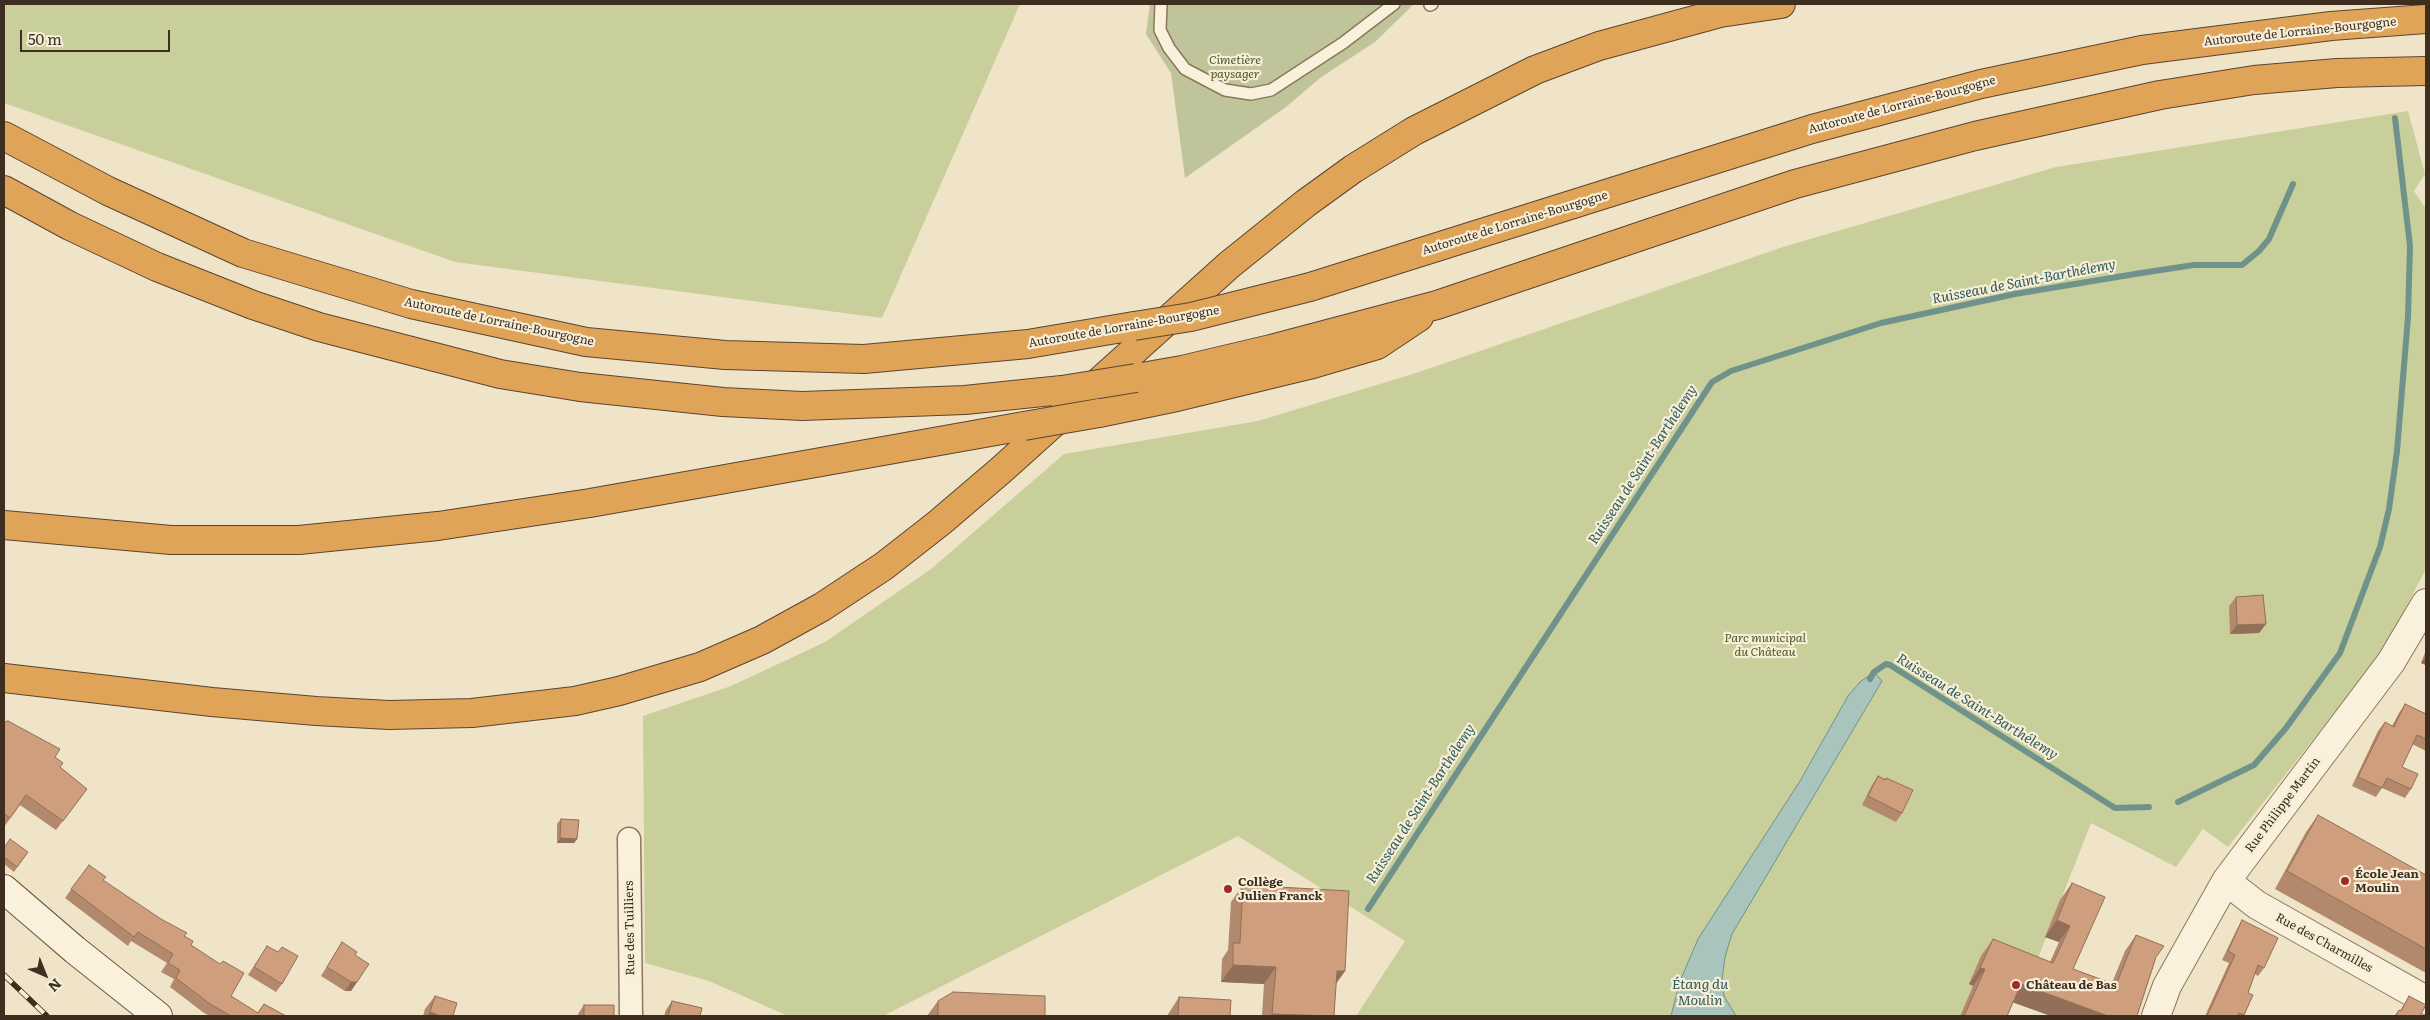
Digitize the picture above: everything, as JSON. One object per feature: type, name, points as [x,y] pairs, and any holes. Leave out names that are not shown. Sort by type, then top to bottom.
[{"type":"highway","points":[[4,678],[212,702],[316,711],[398,714],[472,713],[575,701],[620,691],[700,667],[762,640],[822,607],[884,566],[939,523],[1000,471],[1229,264],[1306,203],[1353,169],[1414,131],[1534,70],[1600,46],[1720,13],[1781,4]]},
{"type":"highway","name":"Autoroute de Lorraine-Bourgogne","points":[[4,136],[108,192],[243,253],[411,304],[586,342],[725,356],[864,359],[1028,344],[1191,317],[1310,287],[1812,128],[1981,84],[2142,50],[2331,26],[2426,19]]},
{"type":"highway","points":[[4,190],[70,226],[157,267],[253,306],[319,327],[500,374],[608,390],[723,402],[802,406],[965,400],[1062,390],[1136,378],[1182,370],[1271,349],[1437,305],[1795,184],[1975,136],[2160,95],[2254,80],[2337,73],[2426,71]]},
{"type":"highway","points":[[4,525],[171,540],[299,540],[438,526],[571,506],[1099,413],[1177,397],[1309,365],[1377,345],[1437,305]]},
{"type":"street","name":"Rue Philippe Martin","points":[[2156,1016],[2167,986],[2226,881],[2391,662],[2426,602]]},
{"type":"street","name":"Rue des Tuilliers","points":[[629,839],[631,1016]]},
{"type":"street","name":"Rue des Charmilles","points":[[2226,881],[2257,905],[2426,1000]]},
{"type":"street","points":[[4,889],[75,950],[158,1016]]},
{"type":"lane","points":[[1161,4],[1160,30],[1169,48],[1185,69],[1225,90],[1251,94],[1271,90],[1343,43],[1394,4]]},
{"type":"green space","points":[[4,4],[1020,4],[882,318],[455,262],[4,103]]},
{"type":"green space","name":"Cimetière paysager","points":[[1150,4],[1414,4],[1375,42],[1320,78],[1286,107],[1185,178],[1171,73],[1146,34]]},
{"type":"green space","name":"Parc municipal du Château","points":[[2408,111],[2425,174],[2414,191],[2426,209],[2426,569],[2382,653],[2228,847],[2203,829],[2176,867],[2091,823],[2037,961],[1969,985],[1973,986],[1960,1016],[1356,1016],[1405,941],[1238,836],[883,1016],[788,1016],[709,981],[645,963],[643,716],[731,686],[825,642],[931,569],[1064,454],[1258,421],[1416,373],[1783,247],[2056,167]]},
{"type":"water","name":"Étang du Moulin","points":[[1874,672],[1882,681],[1732,934],[1725,957],[1722,980],[1724,996],[1736,1016],[1671,1016],[1680,981],[1698,939],[1800,781],[1848,696],[1860,682]]},
{"type":"building","points":[[2263,595],[2266,624],[2237,625],[2236,597]]},
{"type":"building","points":[[2405,704],[2426,714],[2426,739],[2417,735],[2402,767],[2418,774],[2411,789],[2387,778],[2382,788],[2358,777],[2385,722],[2394,727]]},
{"type":"building","points":[[8,721],[60,749],[55,757],[63,763],[60,767],[87,789],[63,821],[26,795],[10,818],[4,813],[4,722]]},
{"type":"building","points":[[1878,776],[1913,790],[1902,813],[1868,796]]},
{"type":"building","points":[[2318,815],[2426,875],[2426,949],[2287,871]]},
{"type":"building","points":[[561,819],[579,820],[577,839],[560,838]]},
{"type":"building","points":[[10,839],[28,852],[17,867],[4,857],[4,848]]},
{"type":"building","points":[[89,865],[106,877],[103,880],[161,919],[187,933],[184,936],[193,941],[191,945],[220,964],[223,961],[244,973],[231,996],[258,1013],[264,1004],[286,1016],[231,1016],[210,1004],[176,978],[180,970],[168,963],[173,954],[138,932],[134,937],[71,889]]},
{"type":"building","points":[[2072,883],[2105,897],[2073,969],[2116,985],[2136,935],[2164,946],[2156,957],[2137,1016],[2108,1016],[2021,984],[2007,1016],[1964,1016],[1985,969],[1980,968],[1993,939],[2053,963],[2070,926],[2057,920]]},
{"type":"building","points":[[1243,885],[1349,891],[1345,971],[1337,971],[1334,1016],[1272,1014],[1276,967],[1233,965],[1233,943],[1240,943]]},
{"type":"building","points":[[2242,920],[2278,938],[2264,968],[2258,965],[2248,993],[2253,995],[2244,1015],[2239,1013],[2237,1016],[2207,1016],[2235,955],[2228,951]]},
{"type":"building","points":[[342,942],[357,952],[355,955],[369,964],[357,982],[351,982],[327,967]]},
{"type":"building","points":[[267,946],[278,952],[282,947],[298,956],[282,984],[254,967]]},
{"type":"building","points":[[953,992],[1045,996],[1045,1016],[938,1016],[938,1001]]},
{"type":"building","points":[[435,996],[457,1003],[453,1016],[441,1016],[430,1012]]},
{"type":"building","points":[[2409,996],[2426,1005],[2420,1016],[2396,1016],[2399,1010],[2401,1011]]},
{"type":"building","points":[[1179,997],[1231,1000],[1230,1016],[1178,1016]]},
{"type":"building","points":[[672,1001],[702,1008],[700,1016],[668,1016]]},
{"type":"building","points":[[584,1005],[614,1005],[614,1016],[584,1016]]},
{"type":"waterway","name":"Ruisseau de Saint-Barthélemy","points":[[2178,802],[2254,765],[2286,728],[2340,653],[2380,547],[2389,509],[2397,451],[2408,317],[2410,246],[2395,118]]},
{"type":"waterway","name":"Ruisseau de Saint-Barthélemy","points":[[1368,909],[1712,382],[1731,371],[1881,323],[2015,294],[2141,273],[2194,265],[2242,265],[2259,251],[2269,239],[2293,184]]},
{"type":"waterway","name":"Ruisseau de Saint-Barthélemy","points":[[1870,679],[1874,672],[1886,664],[1890,665],[2115,808],[2149,807]]},
{"type":"railway","points":[[4,975],[47,1016]]},
{"type":"place","name":"École Jean Moulin","points":[[2345,881]]},
{"type":"place","name":"Collège Julien Franck","points":[[1228,889]]},
{"type":"place","name":"Château de Bas","points":[[2016,985]]}]
